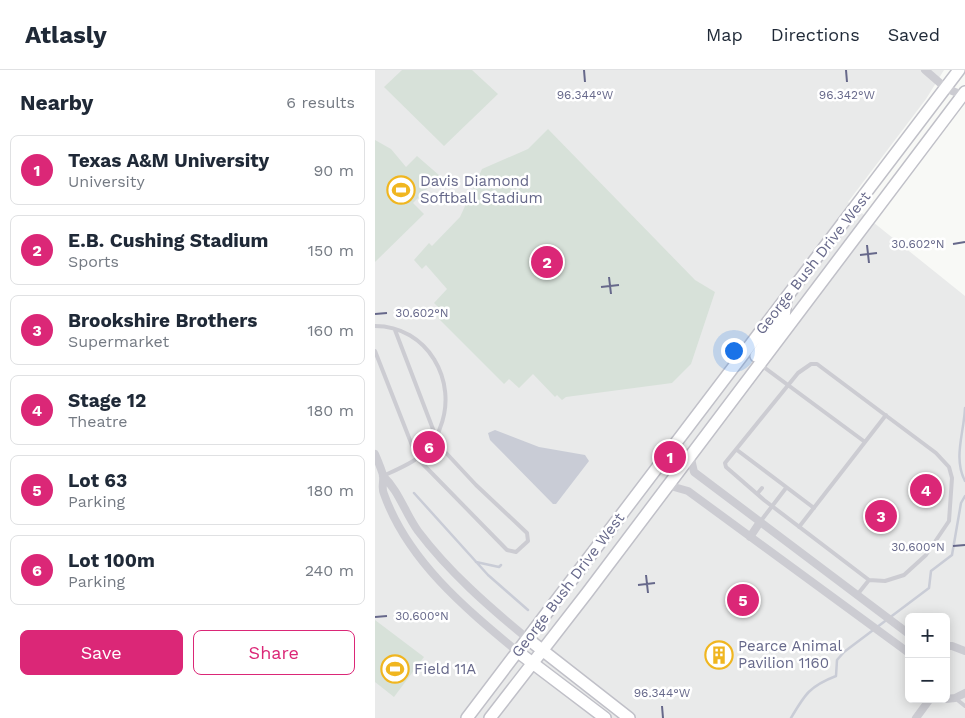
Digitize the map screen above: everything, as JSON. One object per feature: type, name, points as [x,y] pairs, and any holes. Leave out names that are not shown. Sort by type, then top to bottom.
[{"type":"main road","name":"George Bush Drive West","points":[[467,718],[786,296],[947,89],[959,70]]},
{"type":"main road","name":"George Bush Drive West","points":[[489,718],[587,593],[690,454],[964,94]]},
{"type":"main road","points":[[759,364],[755,357],[784,318],[786,296]]},
{"type":"main road","points":[[527,639],[629,718]]},
{"type":"main road","points":[[518,652],[605,718]]},
{"type":"street","points":[[925,70],[947,89],[964,94]]},
{"type":"street","points":[[959,70],[965,75]]},
{"type":"street","points":[[375,454],[383,476],[383,492],[407,540],[432,573],[469,611],[518,652]]},
{"type":"street","points":[[690,454],[694,472],[905,631]]},
{"type":"street","points":[[383,476],[393,485],[419,531],[472,592],[527,639]]},
{"type":"street","points":[[667,485],[688,491],[905,650]]},
{"type":"street","points":[[750,537],[760,522]]},
{"type":"street","points":[[950,647],[964,649]]},
{"type":"street","points":[[950,699],[965,693]]},
{"type":"street","points":[[916,718],[927,703]]},
{"type":"lane","points":[[375,326],[395,330],[417,338],[430,352],[441,371],[446,406],[436,439],[417,458],[383,476]]},
{"type":"lane","points":[[375,350],[417,458],[507,550],[515,552],[527,542],[527,533],[476,485],[436,439],[395,330]]},
{"type":"lane","points":[[759,364],[865,442]]},
{"type":"lane","points":[[811,364],[817,364],[886,415],[936,453],[949,466],[952,478],[949,521],[926,555],[905,575],[885,581],[869,580],[757,494],[738,474],[725,464],[789,385],[811,364]]},
{"type":"lane","points":[[799,527],[886,415]]},
{"type":"lane","points":[[737,450],[813,508]]},
{"type":"lane","points":[[745,464],[749,459]]},
{"type":"lane","points":[[756,472],[760,467]]},
{"type":"lane","points":[[768,481],[771,476]]},
{"type":"lane","points":[[747,485],[750,480]]},
{"type":"lane","points":[[757,494],[762,488]]},
{"type":"lane","points":[[760,522],[786,488]]},
{"type":"lane","points":[[857,595],[869,580]]},
{"type":"lane","points":[[950,699],[965,706]]},
{"type":"shaded area","points":[[375,70],[944,70],[926,99],[848,202],[965,296],[965,718],[375,718]]},
{"type":"shaded area","points":[[402,70],[472,70],[498,94],[444,146],[384,87]]},
{"type":"shaded area","points":[[548,129],[695,280],[715,292],[691,364],[672,383],[566,397],[562,400],[557,395],[555,397],[533,374],[519,388],[509,379],[504,384],[437,317],[442,311],[434,303],[447,289],[426,265],[422,269],[414,260],[429,243],[432,246],[460,217],[482,169],[528,149]]},
{"type":"shaded area","name":"Davis Diamond Softball Stadium","points":[[375,140],[391,149],[406,167],[417,156],[440,176],[413,203],[424,214],[375,262]]},
{"type":"shaded area","points":[[495,430],[539,447],[585,455],[589,461],[556,504],[553,504],[490,440],[488,433]]},
{"type":"shaded area","name":"Field 11A","points":[[375,620],[424,657],[394,697],[375,682]]},
{"type":"waterway","points":[[965,408],[959,454],[965,481]]},
{"type":"waterway","points":[[414,493],[488,575],[528,610]]},
{"type":"waterway","points":[[791,718],[800,703],[814,687],[836,676],[837,660],[844,652],[929,588],[931,571],[952,555],[961,503],[965,496]]},
{"type":"waterway","points":[[476,562],[499,567],[501,565]]},
{"type":"place","name":"Davis Diamond Softball Stadium","points":[[401,190]]},
{"type":"place","name":"E.B. Cushing Stadium","points":[[547,262]]},
{"type":"place","name":"Lot 100m","points":[[429,447]]},
{"type":"place","name":"Texas A&M University","points":[[670,457]]},
{"type":"place","name":"Stage 12","points":[[926,490]]},
{"type":"place","name":"Brookshire Brothers","points":[[881,516]]},
{"type":"place","name":"Lot 63","points":[[743,600]]},
{"type":"place","name":"Pearce Animal Pavilion 1160","points":[[719,655]]},
{"type":"place","name":"Field 11A","points":[[395,669]]}]
